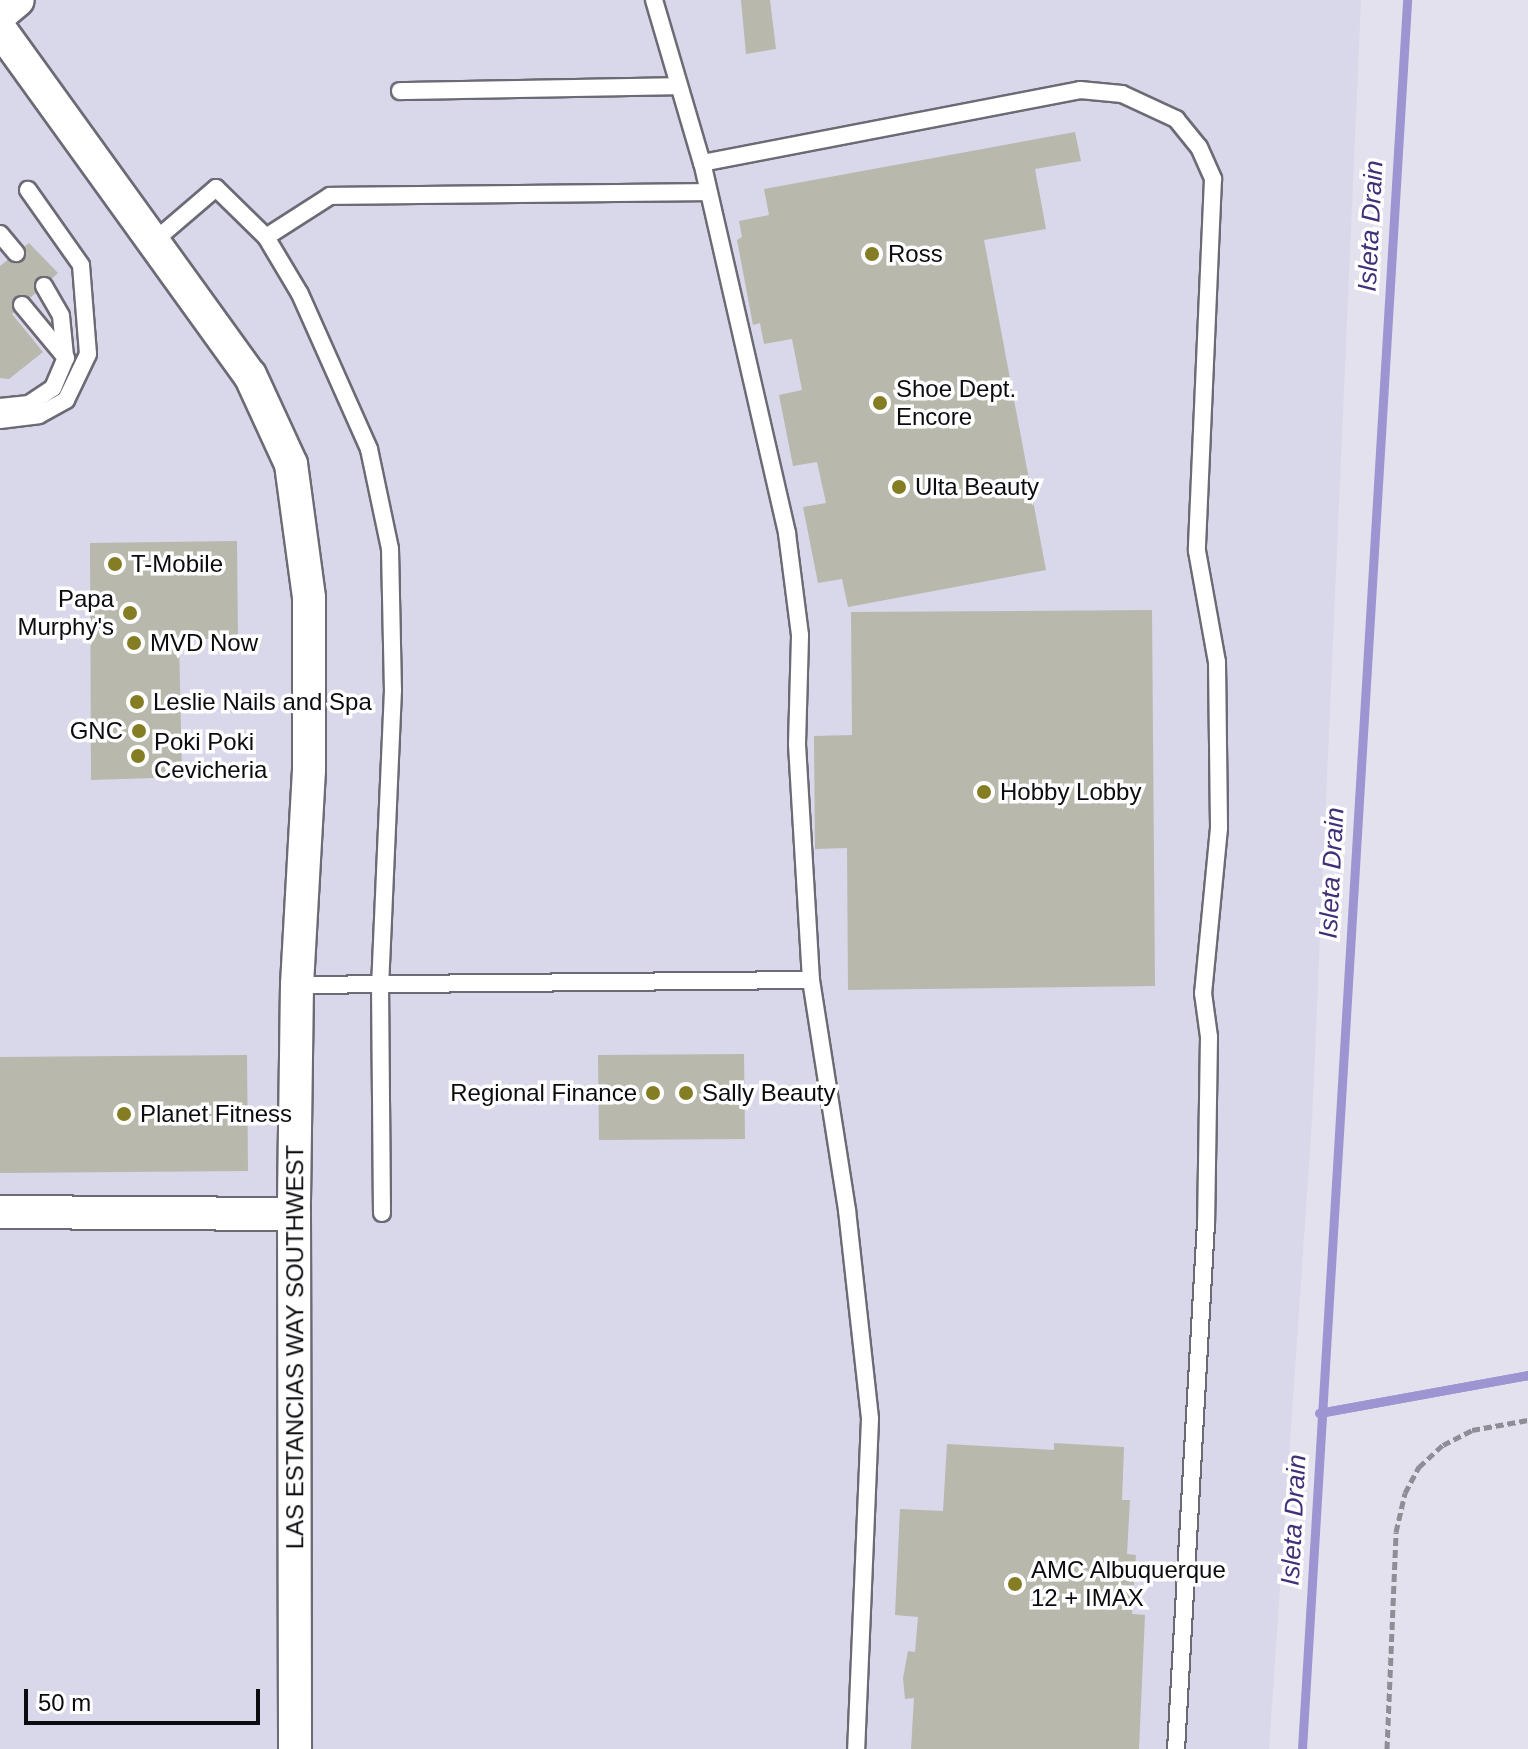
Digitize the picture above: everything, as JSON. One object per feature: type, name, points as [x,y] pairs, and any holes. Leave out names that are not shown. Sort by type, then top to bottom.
[{"type":"street","points":[[0,15],[18,0]]},
{"type":"street","name":"LAS ESTANCIAS WAY SOUTHWEST","points":[[0,29],[250,375],[291,464],[309,614],[309,770],[297,985],[294,1214],[295,1749]]},
{"type":"street","points":[[0,1212],[294,1214]]},
{"type":"lane","points":[[654,0],[702,163],[787,533],[800,635],[797,744],[811,980],[849,1225],[870,1419],[856,1749]]},
{"type":"lane","points":[[400,91],[679,86]]},
{"type":"lane","points":[[702,163],[1080,90],[1122,94],[1176,119],[1199,147],[1213,179],[1197,551],[1217,662],[1219,828],[1203,993],[1209,1037],[1206,1223],[1176,1749]]},
{"type":"lane","points":[[153,242],[216,188],[266,237],[321,336],[369,449],[390,549],[394,742],[380,984],[382,1213]]},
{"type":"lane","points":[[0,420],[39,415],[66,400],[88,354],[81,265],[28,190]]},
{"type":"lane","points":[[266,237],[330,196],[707,192]]},
{"type":"lane","points":[[0,234],[16,253]]},
{"type":"lane","points":[[0,407],[29,404],[53,388],[66,358],[61,316],[44,286]]},
{"type":"lane","points":[[22,305],[66,358]]},
{"type":"lane","points":[[297,985],[811,980]]},
{"type":"path","points":[[1387,1749],[1396,1532],[1405,1493],[1419,1467],[1443,1445],[1472,1430],[1528,1420]]},
{"type":"shaded area","points":[[0,0],[1361,0],[1312,1120],[1269,1749],[0,1749]]},
{"type":"building","points":[[741,0],[770,0],[776,49],[746,54]]},
{"type":"building","points":[[1075,132],[1081,161],[1035,169],[1046,229],[984,240],[1046,570],[848,607],[842,579],[818,583],[803,507],[826,503],[817,462],[793,466],[779,395],[802,390],[792,339],[764,344],[760,323],[753,325],[737,240],[742,237],[739,221],[769,215],[764,189]]},
{"type":"building","points":[[29,243],[58,273],[12,314],[43,352],[9,379],[0,378],[0,266]]},
{"type":"building","points":[[237,541],[238,639],[179,639],[182,777],[91,780],[90,543]]},
{"type":"building","name":"Hobby Lobby","points":[[1152,610],[1155,986],[848,990],[847,848],[815,849],[814,736],[852,735],[851,612]]},
{"type":"building","points":[[744,1054],[745,1139],[599,1140],[598,1055]]},
{"type":"building","name":"Planet Fitness","points":[[247,1055],[248,1171],[0,1173],[0,1057]]},
{"type":"building","name":"AMC Albuquerque 12 + IMAX","points":[[1054,1443],[1124,1447],[1122,1500],[1130,1500],[1127,1554],[1136,1555],[1132,1614],[1145,1615],[1139,1749],[911,1749],[914,1698],[905,1699],[903,1678],[908,1651],[915,1652],[918,1617],[895,1615],[900,1509],[943,1511],[947,1444],[1054,1450]]},
{"type":"waterway","name":"Isleta Drain","points":[[1302,1749],[1407,0]]},
{"type":"waterway","name":"Isleta Drain","points":[[1528,1375],[1319,1413],[1528,1375]]},
{"type":"place","name":"Ross","points":[[872,254]]},
{"type":"place","name":"Shoe Dept. Encore","points":[[880,403]]},
{"type":"place","name":"Ulta Beauty","points":[[899,487]]},
{"type":"place","name":"T-Mobile","points":[[115,564]]},
{"type":"place","name":"Papa Murphy's","points":[[130,613]]},
{"type":"place","name":"MVD Now","points":[[134,643]]},
{"type":"place","name":"Leslie Nails and Spa","points":[[137,702]]},
{"type":"place","name":"GNC","points":[[139,731]]},
{"type":"place","name":"Poki Poki Cevicheria","points":[[138,756]]},
{"type":"place","name":"Hobby Lobby","points":[[984,792]]},
{"type":"place","name":"Regional Finance","points":[[653,1093]]},
{"type":"place","name":"Sally Beauty","points":[[686,1093]]},
{"type":"place","name":"Planet Fitness","points":[[124,1114]]},
{"type":"place","name":"AMC Albuquerque 12 + IMAX","points":[[1015,1584]]}]
